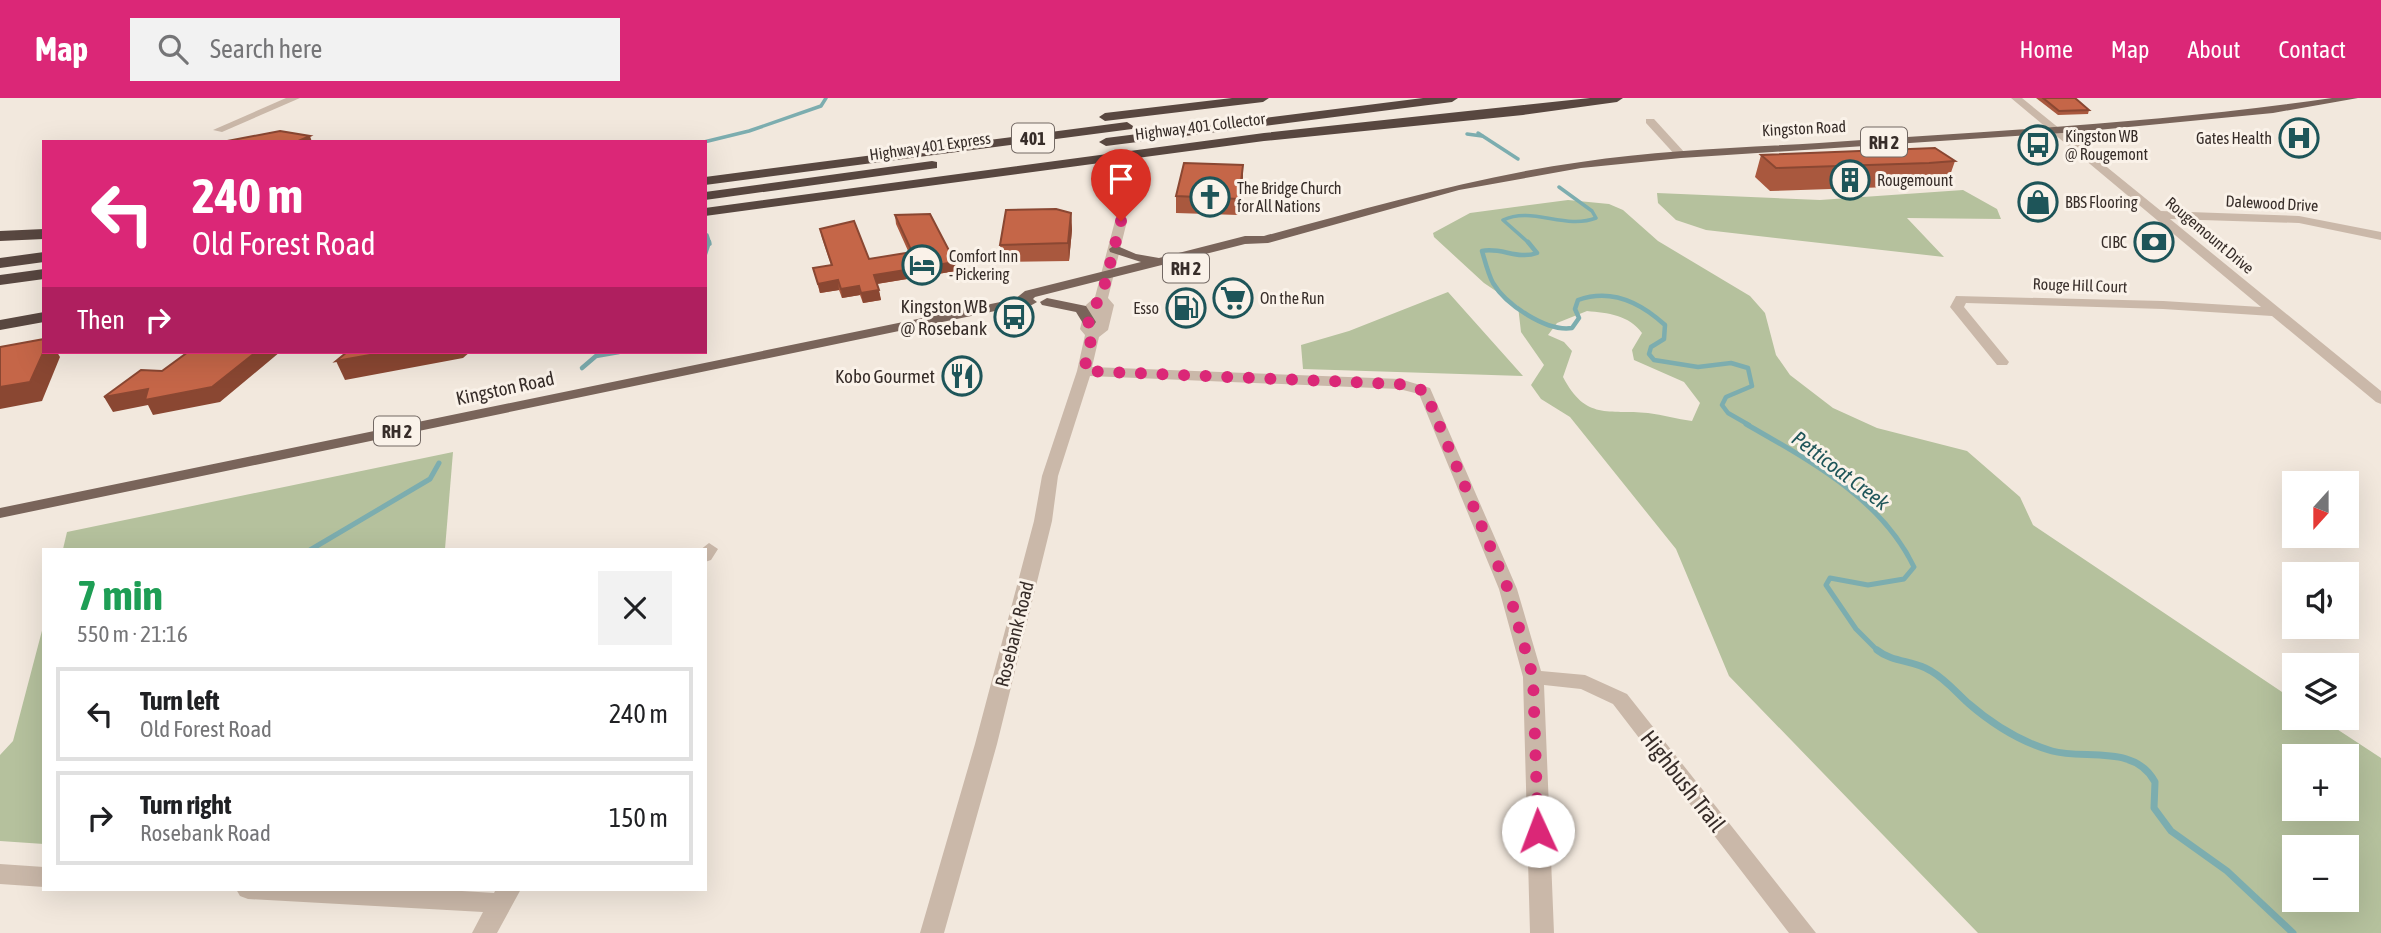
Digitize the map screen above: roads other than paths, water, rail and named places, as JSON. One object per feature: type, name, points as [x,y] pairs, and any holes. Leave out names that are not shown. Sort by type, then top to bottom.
[{"type":"highway","name":"Highway 401 Collector","points":[[707,167],[1263,98]]},
{"type":"highway","name":"Highway 401 Express","points":[[707,181],[1362,98]]},
{"type":"highway","name":"Highway 401 Express","points":[[707,196],[1452,98]]},
{"type":"highway","points":[[1264,137],[1537,98]]},
{"type":"highway","name":"Highway 401 Collector","points":[[707,212],[1264,137],[1523,111],[1617,98]]},
{"type":"highway","points":[[0,236],[42,234]]},
{"type":"highway","points":[[0,263],[42,257]]},
{"type":"highway","points":[[0,280],[42,274]]},
{"type":"highway","points":[[0,293],[42,287]]},
{"type":"highway","points":[[0,312],[42,306]]},
{"type":"highway","points":[[0,324],[42,317]]},
{"type":"main road","name":"Kingston Road","points":[[1019,302],[1030,294],[1103,289],[1163,262],[1245,240],[1264,240],[1458,187],[1581,165],[1681,155],[2055,131],[2248,113],[2353,98]]},
{"type":"main road","name":"Kingston Road","points":[[0,513],[1019,302],[1047,302],[1257,249],[1264,240]]},
{"type":"main road","points":[[1115,249],[1133,257],[1163,262]]},
{"type":"main road","points":[[1047,302],[1081,309],[1090,329]]},
{"type":"street","points":[[218,130],[295,98]]},
{"type":"street","name":"Rougemount Drive","points":[[2016,98],[2381,399]]},
{"type":"street","points":[[1650,121],[1681,155]]},
{"type":"street","name":"Dalewood Drive","points":[[2159,215],[2298,218],[2331,222],[2381,236]]},
{"type":"street","name":"Rosebank Road","points":[[932,933],[1044,521],[1051,476],[1084,371],[1093,305],[1103,289],[1121,221]]},
{"type":"street","name":"Rouge Hill Court","points":[[2001,362],[1957,307],[1961,299],[2163,305],[2276,312]]},
{"type":"street","points":[[1084,371],[1399,384],[1425,391],[1508,589],[1533,677],[1542,933]]},
{"type":"street","name":"Highbush Trail","points":[[1533,677],[1585,682],[1620,699],[1804,933]]},
{"type":"street","points":[[0,874],[42,877]]},
{"type":"street","points":[[321,891],[505,896],[484,933]]},
{"type":"waterway","points":[[707,141],[749,131],[821,106],[826,98]]},
{"type":"waterway","name":"Petticoat Creek","points":[[1478,133],[1518,159]]},
{"type":"waterway","name":"Petticoat Creek","points":[[1467,134],[1482,136]]},
{"type":"waterway","points":[[1529,243],[1503,220],[1525,215],[1572,221],[1596,218],[1592,211],[1559,187]]},
{"type":"waterway","points":[[707,235],[710,244]]},
{"type":"waterway","points":[[707,248],[709,242]]},
{"type":"waterway","name":"Petticoat Creek","points":[[1529,243],[1537,253],[1523,255],[1482,251],[1493,283],[1507,300],[1539,321],[1562,328],[1572,328],[1579,318],[1575,309],[1578,300],[1602,296],[1624,299],[1635,304],[1665,325],[1664,339],[1651,347],[1649,354],[1654,360],[1698,367],[1731,363],[1748,368],[1752,386],[1726,397],[1722,405],[1728,413],[1749,425]]},
{"type":"waterway","points":[[582,368],[596,356],[608,354]]},
{"type":"waterway","points":[[1746,424],[1819,467],[1863,501],[1883,521],[1914,567],[1904,579],[1868,585],[1830,578],[1826,585],[1856,629],[1877,650]]},
{"type":"waterway","points":[[313,548],[430,479],[439,463]]},
{"type":"waterway","name":"Petticoat Creek","points":[[1877,650],[1931,671],[1986,718],[2029,743],[2052,751],[2108,756],[2135,762],[2146,770],[2155,782],[2154,808],[2171,831],[2227,871],[2293,933]]},
{"type":"place","name":"Gates Health","points":[[2299,138]]},
{"type":"place","name":"Kingston WB @ Rougemont","points":[[2038,145]]},
{"type":"place","name":"Rougemount","points":[[1850,180]]},
{"type":"place","name":"The Bridge Church for All Nations","points":[[1210,197]]},
{"type":"place","name":"BBS Flooring","points":[[2038,202]]},
{"type":"place","name":"CIBC","points":[[2154,242]]},
{"type":"place","name":"Comfort Inn - Pickering","points":[[922,265]]},
{"type":"place","name":"On the Run","points":[[1233,298]]},
{"type":"place","name":"Esso","points":[[1186,308]]},
{"type":"place","name":"Kingston WB @ Rosebank","points":[[1014,317]]},
{"type":"place","name":"Kobo Gourmet","points":[[962,376]]}]
